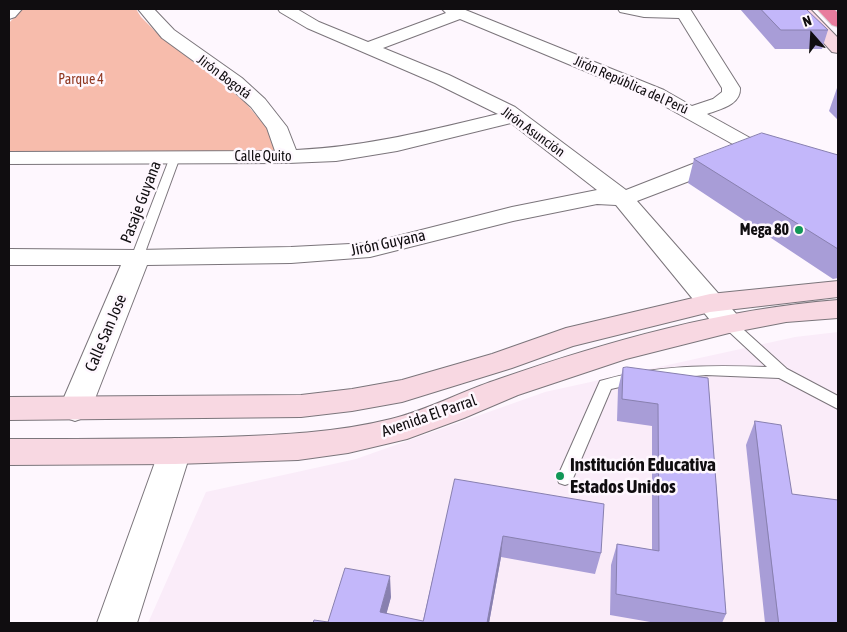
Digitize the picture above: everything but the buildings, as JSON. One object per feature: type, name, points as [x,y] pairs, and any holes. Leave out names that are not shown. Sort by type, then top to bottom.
[{"type":"highway","points":[[825,9],[838,22]]},
{"type":"street","points":[[9,14],[14,9]]},
{"type":"street","name":"Jirón Bogotá","points":[[146,9],[168,34],[258,102],[277,127],[288,157]]},
{"type":"street","name":"Jirón Asunción","points":[[286,9],[313,26],[442,78],[514,116],[623,199],[720,313]]},
{"type":"street","points":[[626,9],[644,12],[683,11],[731,88],[731,94],[720,103],[692,112]]},
{"type":"street","points":[[801,9],[838,48]]},
{"type":"street","points":[[368,48],[455,11]]},
{"type":"street","name":"Jirón República del Perú","points":[[455,11],[606,72],[692,112],[754,148],[838,173]]},
{"type":"street","name":"Calle Quito","points":[[9,158],[288,157],[336,155],[397,145],[514,116]]},
{"type":"street","name":"Jirón Guyana","points":[[9,257],[137,258],[320,254],[370,250],[512,214],[597,197],[623,199],[754,148]]},
{"type":"street","name":"Calle San Jose","points":[[75,409],[137,258]]},
{"type":"street","name":"Avenida El Parral","points":[[9,452],[175,451],[298,447],[348,441],[396,430],[507,388],[620,350],[720,313],[797,292],[838,289]]},
{"type":"street","name":"Avenida El Parral","points":[[9,409],[301,406],[352,400],[402,391],[436,382],[566,338],[720,313],[786,313],[838,309]]},
{"type":"street","points":[[117,623],[175,451]]},
{"type":"lane","name":"Pasaje Guyana","points":[[137,258],[175,157]]},
{"type":"lane","points":[[720,313],[782,373],[838,403]]},
{"type":"lane","points":[[565,478],[605,386],[650,375],[706,370],[782,373]]},
{"type":"shaded area","name":"Institución Educativa Estados Unidos","points":[[838,332],[838,623],[148,623],[206,492],[356,459],[545,392],[795,337]]},
{"type":"green space","name":"Parque 4","points":[[22,9],[136,9],[141,17],[159,35],[244,101],[266,127],[276,152],[9,153],[9,23]]},
{"type":"place","name":"Mega 80","points":[[799,230]]},
{"type":"place","name":"Institución Educativa Estados Unidos","points":[[560,476]]}]
